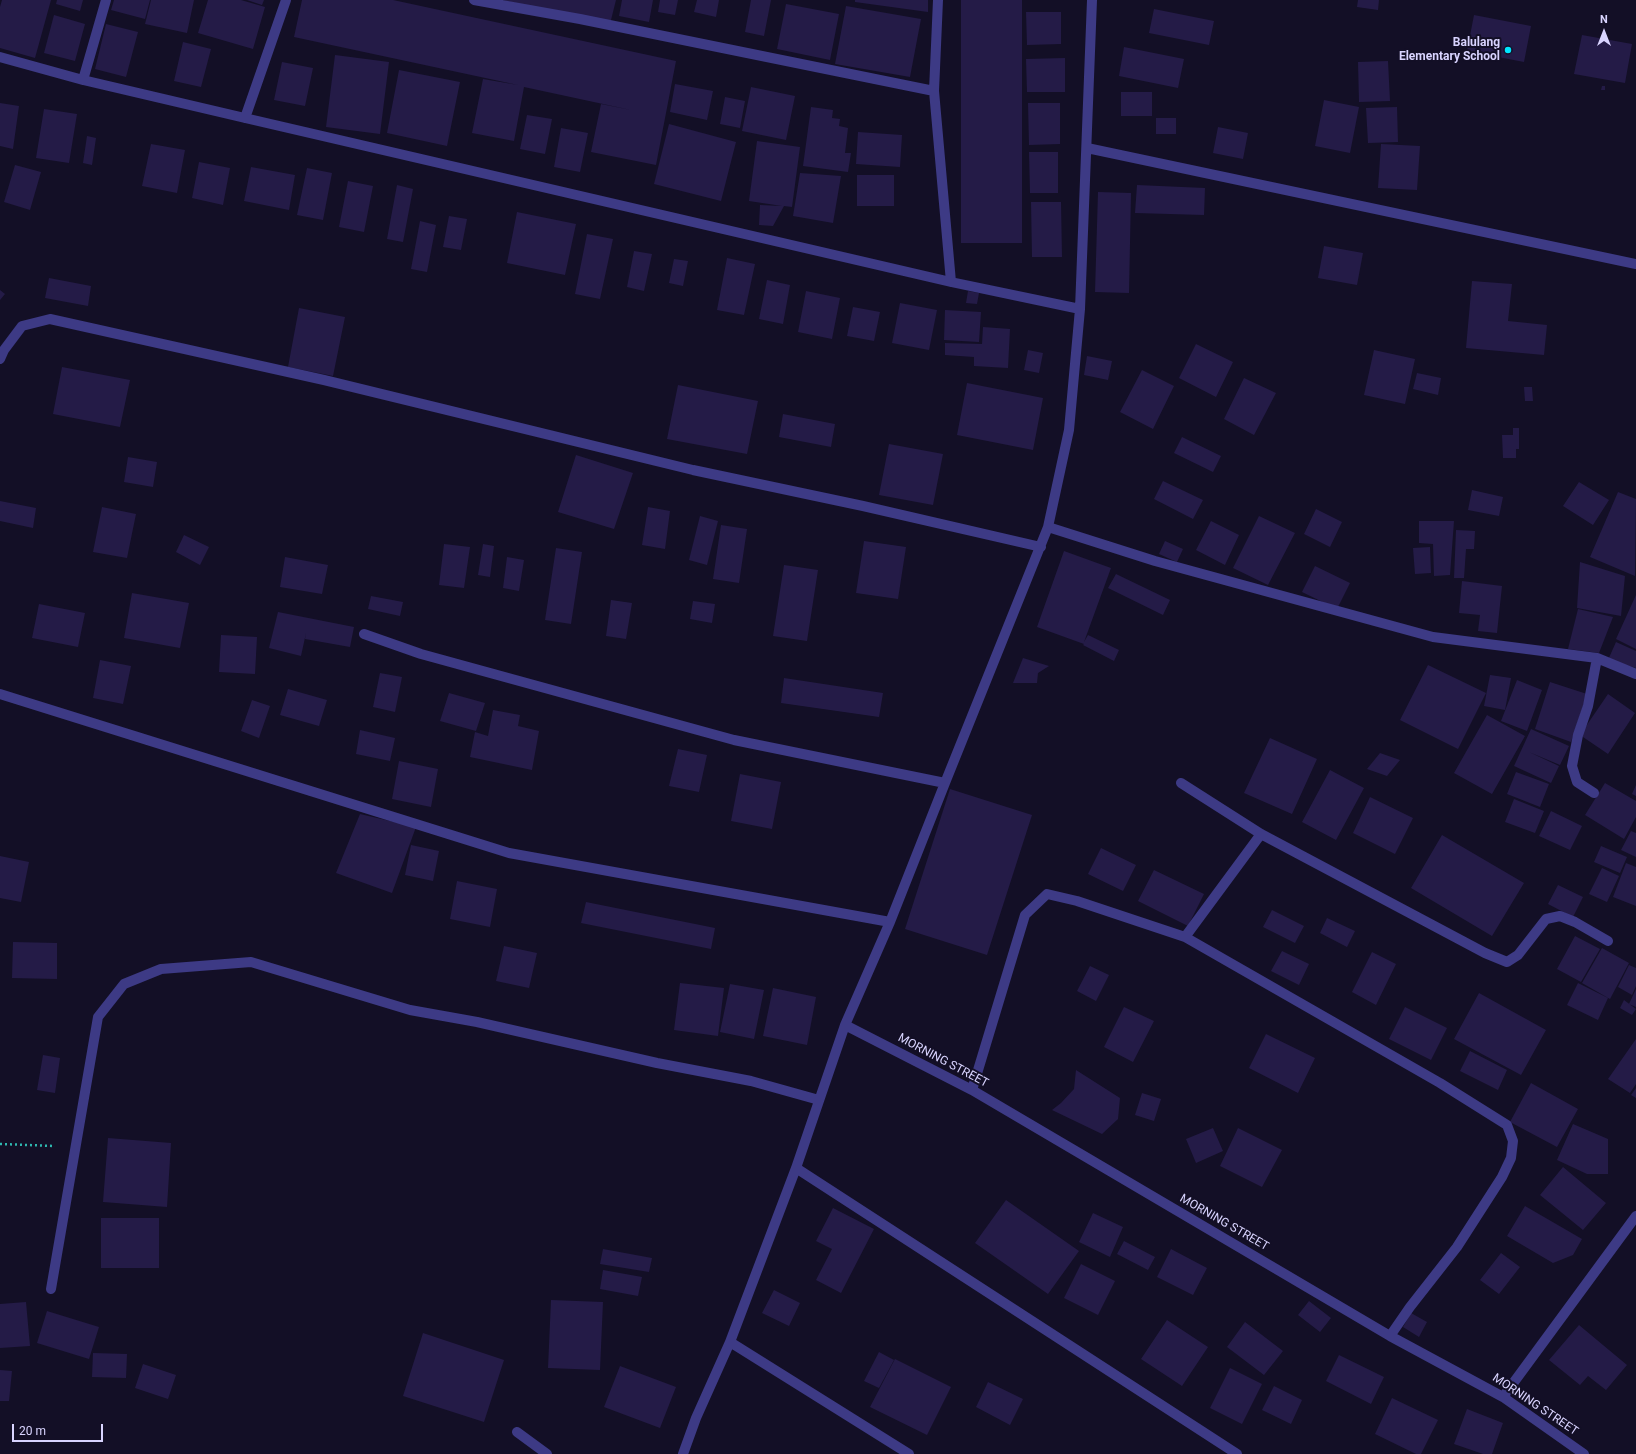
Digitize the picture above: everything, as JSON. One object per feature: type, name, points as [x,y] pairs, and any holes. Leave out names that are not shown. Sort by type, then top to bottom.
[{"type":"street","points":[[83,80],[106,0]]},
{"type":"street","points":[[245,118],[286,0]]},
{"type":"street","points":[[474,0],[580,19],[934,91]]},
{"type":"street","points":[[938,0],[934,91],[951,282]]},
{"type":"street","points":[[683,1454],[696,1418],[730,1342],[796,1168],[845,1025],[890,922],[944,783],[1048,527],[1069,430],[1080,308],[1092,0]]},
{"type":"street","points":[[0,57],[83,80],[245,118],[951,282],[1080,308]]},
{"type":"street","points":[[1087,148],[1636,264]]},
{"type":"street","points":[[0,359],[4,350],[22,326],[50,319],[324,380],[693,470],[863,506],[1041,547]]},
{"type":"street","points":[[1048,527],[1155,561],[1433,637],[1596,658],[1636,674]]},
{"type":"street","points":[[364,634],[421,654],[734,740],[944,783]]},
{"type":"street","points":[[1594,793],[1577,782],[1572,766],[1578,736],[1588,706],[1596,658]]},
{"type":"street","points":[[0,694],[509,853],[890,922]]},
{"type":"street","points":[[1181,783],[1262,834],[1485,953],[1507,962],[1518,955],[1546,919],[1560,916],[1575,922],[1608,941]]},
{"type":"street","points":[[1185,937],[1262,834]]},
{"type":"street","points":[[972,1090],[1025,914],[1047,894],[1077,901],[1185,937],[1440,1083],[1507,1125],[1513,1141],[1511,1158],[1502,1177],[1457,1247],[1410,1307],[1390,1336]]},
{"type":"street","points":[[51,1289],[77,1146],[98,1017],[124,984],[161,969],[251,962],[410,1010],[477,1022],[657,1063],[751,1080],[819,1100]]},
{"type":"street","name":"MORNING STREET","points":[[845,1025],[972,1090],[1390,1336],[1503,1397],[1584,1454]]},
{"type":"street","points":[[796,1168],[1237,1454]]},
{"type":"street","points":[[1503,1397],[1636,1216]]},
{"type":"street","points":[[730,1342],[909,1454]]},
{"type":"street","points":[[517,1432],[547,1454]]},
{"type":"path","points":[[0,1144],[77,1146]]},
{"type":"building","points":[[2,0],[51,0],[35,58],[0,48],[0,7]]},
{"type":"building","points":[[57,0],[83,0],[80,11],[56,4]]},
{"type":"building","points":[[114,0],[150,0],[145,19],[111,10]]},
{"type":"building","points":[[151,0],[194,0],[187,33],[145,24]]},
{"type":"building","points":[[208,0],[241,0],[265,7],[253,49],[198,33]]},
{"type":"building","points":[[247,0],[264,0],[262,5]]},
{"type":"building","points":[[302,0],[393,0],[676,61],[656,165],[591,152],[601,104],[631,110],[524,87],[514,141],[472,133],[483,79],[518,85],[294,37]]},
{"type":"building","points":[[502,0],[616,0],[610,24]]},
{"type":"building","points":[[622,0],[653,0],[649,22],[619,16]]},
{"type":"building","points":[[660,0],[678,0],[675,15],[658,12]]},
{"type":"building","points":[[697,0],[719,0],[716,17],[694,12]]},
{"type":"building","points":[[751,0],[771,0],[764,36],[745,32]]},
{"type":"building","points":[[855,0],[928,0],[928,12],[855,2]]},
{"type":"building","points":[[961,0],[1022,0],[1022,243],[961,243]]},
{"type":"building","points":[[1358,0],[1379,0],[1378,10],[1357,7]]},
{"type":"building","points":[[786,4],[839,14],[830,60],[777,49]]},
{"type":"building","points":[[846,6],[921,19],[910,77],[835,64]]},
{"type":"building","points":[[1154,9],[1214,21],[1209,45],[1149,33]]},
{"type":"building","points":[[1026,12],[1061,12],[1061,44],[1027,45]]},
{"type":"building","points":[[54,15],[85,24],[75,61],[44,53]]},
{"type":"building","points":[[1474,15],[1531,26],[1524,62],[1467,51]]},
{"type":"building","points":[[106,24],[138,32],[126,77],[95,69]]},
{"type":"building","points":[[1582,35],[1632,44],[1625,83],[1574,74]]},
{"type":"building","points":[[183,42],[211,49],[201,87],[174,81]]},
{"type":"building","points":[[1124,47],[1184,59],[1178,88],[1119,76]]},
{"type":"building","points":[[335,55],[389,62],[380,134],[326,127]]},
{"type":"building","points":[[1065,58],[1065,92],[1027,92],[1026,59]]},
{"type":"building","points":[[1388,61],[1390,101],[1359,102],[1358,62]]},
{"type":"building","points":[[282,62],[313,68],[305,106],[274,100]]},
{"type":"building","points":[[399,70],[460,82],[447,146],[387,133]]},
{"type":"building","points":[[675,84],[713,91],[707,120],[670,112]]},
{"type":"building","points":[[1602,86],[1605,86],[1605,90],[1601,90]]},
{"type":"building","points":[[751,87],[795,96],[786,140],[742,131]]},
{"type":"building","points":[[1121,92],[1152,92],[1152,116],[1121,116]]},
{"type":"building","points":[[725,97],[745,101],[740,128],[720,124]]},
{"type":"building","points":[[1324,100],[1359,107],[1350,153],[1315,146]]},
{"type":"building","points":[[0,103],[19,106],[13,149],[0,146]]},
{"type":"building","points":[[1028,103],[1060,103],[1060,144],[1029,145]]},
{"type":"building","points":[[811,107],[833,110],[832,118],[840,119],[839,126],[848,128],[845,153],[851,153],[848,172],[803,166]]},
{"type":"building","points":[[1397,107],[1398,142],[1368,143],[1366,108]]},
{"type":"building","points":[[44,109],[77,114],[69,163],[36,158]]},
{"type":"building","points":[[527,115],[552,119],[545,154],[520,149]]},
{"type":"building","points":[[1156,118],[1176,118],[1176,134],[1156,134]]},
{"type":"building","points":[[669,124],[736,142],[721,201],[654,184]]},
{"type":"building","points":[[1218,127],[1248,133],[1243,159],[1213,153]]},
{"type":"building","points":[[561,128],[588,133],[580,172],[554,167]]},
{"type":"building","points":[[858,132],[902,135],[900,167],[856,164]]},
{"type":"building","points":[[87,136],[96,138],[92,165],[83,163]]},
{"type":"building","points":[[757,141],[800,147],[792,207],[784,206],[773,226],[759,225],[760,205],[782,206],[749,201]]},
{"type":"building","points":[[151,144],[185,150],[177,193],[142,186]]},
{"type":"building","points":[[1381,144],[1420,146],[1417,190],[1378,188]]},
{"type":"building","points":[[1029,152],[1058,152],[1058,193],[1030,193]]},
{"type":"building","points":[[199,162],[230,168],[223,205],[192,198]]},
{"type":"building","points":[[15,165],[41,172],[30,210],[4,202]]},
{"type":"building","points":[[251,167],[295,175],[289,210],[244,201]]},
{"type":"building","points":[[307,168],[332,173],[323,220],[297,215]]},
{"type":"building","points":[[800,173],[841,176],[833,223],[793,216]]},
{"type":"building","points":[[857,175],[894,175],[894,206],[857,206]]},
{"type":"building","points":[[348,181],[373,186],[364,232],[339,227]]},
{"type":"building","points":[[397,185],[413,189],[403,242],[387,239]]},
{"type":"building","points":[[1137,185],[1205,188],[1204,215],[1135,213]]},
{"type":"building","points":[[1098,192],[1131,193],[1129,293],[1095,292]]},
{"type":"building","points":[[1031,202],[1061,202],[1062,257],[1032,257]]},
{"type":"building","points":[[517,212],[576,224],[565,275],[507,263]]},
{"type":"building","points":[[449,216],[467,219],[461,250],[443,247]]},
{"type":"building","points":[[420,221],[436,225],[427,272],[411,269]]},
{"type":"building","points":[[587,234],[613,239],[600,299],[575,294]]},
{"type":"building","points":[[1324,246],[1363,253],[1357,285],[1318,278]]},
{"type":"building","points":[[634,251],[652,254],[644,291],[627,287]]},
{"type":"building","points":[[727,258],[755,264],[744,315],[717,310]]},
{"type":"building","points":[[674,259],[688,261],[683,286],[669,283]]},
{"type":"building","points":[[49,278],[91,286],[88,306],[45,298]]},
{"type":"building","points":[[767,280],[790,285],[783,324],[759,319]]},
{"type":"building","points":[[1472,281],[1512,284],[1508,321],[1547,325],[1544,355],[1466,348]]},
{"type":"building","points":[[0,290],[5,294],[0,300]]},
{"type":"building","points":[[806,291],[840,298],[832,339],[798,332]]},
{"type":"building","points":[[968,291],[979,293],[977,304],[966,303]]},
{"type":"building","points":[[900,303],[937,310],[929,350],[892,343]]},
{"type":"building","points":[[853,307],[880,312],[874,341],[847,336]]},
{"type":"building","points":[[299,308],[345,317],[333,376],[288,367]]},
{"type":"building","points":[[945,310],[981,312],[979,342],[944,340]]},
{"type":"building","points":[[983,327],[1010,329],[1008,368],[974,366],[974,357],[945,355],[945,343],[982,344]]},
{"type":"building","points":[[1196,344],[1233,362],[1216,397],[1179,378]]},
{"type":"building","points":[[1028,350],[1043,353],[1039,373],[1024,370]]},
{"type":"building","points":[[1374,350],[1415,359],[1405,404],[1364,395]]},
{"type":"building","points":[[1087,356],[1112,361],[1108,380],[1084,375]]},
{"type":"building","points":[[62,367],[130,380],[120,427],[53,414]]},
{"type":"building","points":[[1142,370],[1174,386],[1153,429],[1120,412]]},
{"type":"building","points":[[1417,373],[1441,378],[1438,395],[1413,389]]},
{"type":"building","points":[[1244,378],[1276,393],[1254,435],[1224,419]]},
{"type":"building","points":[[967,383],[1043,398],[1033,450],[957,435]]},
{"type":"building","points":[[678,385],[758,401],[747,454],[667,439]]},
{"type":"building","points":[[1524,387],[1532,387],[1533,401],[1525,401]]},
{"type":"building","points":[[783,414],[835,424],[831,447],[779,437]]},
{"type":"building","points":[[1513,428],[1519,428],[1519,449],[1516,449],[1516,458],[1503,458],[1502,435],[1513,435]]},
{"type":"building","points":[[1182,437],[1221,456],[1213,472],[1174,453]]},
{"type":"building","points":[[889,444],[943,454],[933,505],[879,495]]},
{"type":"building","points":[[576,455],[633,473],[614,529],[558,512]]},
{"type":"building","points":[[128,457],[157,462],[153,487],[124,482]]},
{"type":"building","points":[[1163,481],[1203,500],[1193,519],[1154,499]]},
{"type":"building","points":[[1579,482],[1609,500],[1593,525],[1563,506]]},
{"type":"building","points":[[1472,490],[1503,497],[1499,516],[1468,510]]},
{"type":"building","points":[[1618,492],[1636,499],[1635,576],[1590,557]]},
{"type":"building","points":[[0,501],[36,508],[33,528],[0,521]]},
{"type":"building","points":[[102,507],[136,514],[127,558],[93,552]]},
{"type":"building","points":[[648,507],[670,511],[665,549],[642,545]]},
{"type":"building","points":[[1316,509],[1342,522],[1330,547],[1304,534]]},
{"type":"building","points":[[700,516],[718,521],[707,565],[689,560]]},
{"type":"building","points":[[1259,516],[1295,533],[1268,585],[1233,568]]},
{"type":"building","points":[[1211,521],[1239,535],[1225,565],[1196,550]]},
{"type":"building","points":[[1419,521],[1454,521],[1450,575],[1434,576],[1433,544],[1419,543]]},
{"type":"building","points":[[721,525],[747,529],[739,583],[713,579]]},
{"type":"building","points":[[1456,530],[1475,531],[1474,549],[1466,549],[1464,578],[1454,578]]},
{"type":"building","points":[[184,535],[209,547],[200,565],[176,552]]},
{"type":"building","points":[[864,541],[906,547],[898,599],[856,593]]},
{"type":"building","points":[[1165,541],[1183,549],[1177,562],[1159,554]]},
{"type":"building","points":[[444,544],[470,547],[464,588],[439,585]]},
{"type":"building","points":[[483,544],[494,546],[490,577],[478,575]]},
{"type":"building","points":[[1430,547],[1431,573],[1415,574],[1413,548]]},
{"type":"building","points":[[556,548],[582,552],[571,624],[545,620]]},
{"type":"building","points":[[1064,551],[1111,568],[1084,642],[1088,635],[1119,650],[1114,661],[1083,645],[1084,644],[1037,627]]},
{"type":"building","points":[[285,557],[328,565],[322,594],[280,587]]},
{"type":"building","points":[[507,557],[524,560],[519,591],[503,588]]},
{"type":"building","points":[[1580,562],[1625,576],[1621,616],[1577,608]]},
{"type":"building","points":[[784,565],[818,570],[807,641],[773,636]]},
{"type":"building","points":[[1315,566],[1350,583],[1337,609],[1302,592]]},
{"type":"building","points":[[1116,574],[1170,600],[1163,615],[1108,588]]},
{"type":"building","points":[[1462,581],[1502,586],[1497,633],[1478,631],[1480,615],[1459,613]]},
{"type":"building","points":[[132,593],[189,603],[180,648],[124,638]]},
{"type":"building","points":[[1636,595],[1636,649],[1616,639]]},
{"type":"building","points":[[371,596],[403,602],[400,616],[368,609]]},
{"type":"building","points":[[611,600],[632,603],[626,639],[606,636]]},
{"type":"building","points":[[693,601],[715,604],[712,623],[690,619]]},
{"type":"building","points":[[39,604],[85,613],[78,647],[32,638]]},
{"type":"building","points":[[1578,609],[1613,617],[1599,653],[1568,649]]},
{"type":"building","points":[[278,612],[354,627],[350,647],[305,639],[306,633],[301,656],[269,648]]},
{"type":"building","points":[[221,635],[257,637],[255,674],[219,672]]},
{"type":"building","points":[[1616,642],[1636,651],[1636,668],[1608,660]]},
{"type":"building","points":[[1023,658],[1049,666],[1038,673],[1037,683],[1013,683]]},
{"type":"building","points":[[100,660],[131,666],[123,704],[93,698]]},
{"type":"building","points":[[1428,665],[1486,693],[1458,749],[1400,720]]},
{"type":"building","points":[[380,673],[402,677],[395,712],[373,707]]},
{"type":"building","points":[[1490,675],[1511,678],[1505,710],[1484,706]]},
{"type":"building","points":[[784,678],[883,693],[879,717],[781,703]]},
{"type":"building","points":[[1517,680],[1542,690],[1527,731],[1501,721]]},
{"type":"building","points":[[1550,682],[1587,694],[1571,742],[1535,729]]},
{"type":"building","points":[[288,689],[327,700],[319,726],[280,715]]},
{"type":"building","points":[[449,693],[485,703],[476,731],[440,721]]},
{"type":"building","points":[[1608,694],[1635,713],[1608,754],[1580,735]]},
{"type":"building","points":[[252,700],[270,706],[259,738],[241,731]]},
{"type":"building","points":[[493,710],[520,715],[518,726],[539,731],[532,770],[470,757],[475,732],[488,736]]},
{"type":"building","points":[[1487,715],[1525,736],[1492,794],[1454,773]]},
{"type":"building","points":[[1531,729],[1569,746],[1560,765],[1529,752],[1559,766],[1551,783],[1514,766]]},
{"type":"building","points":[[360,730],[395,738],[390,761],[356,754]]},
{"type":"building","points":[[1270,738],[1317,759],[1292,814],[1244,793]]},
{"type":"building","points":[[678,749],[707,755],[699,792],[669,786]]},
{"type":"building","points":[[1380,753],[1400,760],[1387,776],[1367,769]]},
{"type":"building","points":[[399,761],[438,769],[431,807],[392,799]]},
{"type":"building","points":[[1330,770],[1364,788],[1336,840],[1302,822]]},
{"type":"building","points":[[1516,772],[1549,784],[1540,807],[1507,794]]},
{"type":"building","points":[[740,774],[781,782],[772,829],[731,821]]},
{"type":"building","points":[[1605,783],[1636,801],[1636,817],[1624,839],[1585,815]]},
{"type":"building","points":[[1636,785],[1636,796],[1632,794]]},
{"type":"building","points":[[950,789],[1032,815],[987,955],[905,929]]},
{"type":"building","points":[[1370,797],[1413,818],[1395,854],[1353,833]]},
{"type":"building","points":[[1514,799],[1544,811],[1535,833],[1505,822]]},
{"type":"building","points":[[1551,811],[1582,826],[1570,850],[1539,836]]},
{"type":"building","points":[[360,814],[416,827],[392,893],[336,873]]},
{"type":"building","points":[[1631,831],[1636,833],[1636,857],[1621,850]]},
{"type":"building","points":[[1442,835],[1524,883],[1492,936],[1411,888]]},
{"type":"building","points":[[411,845],[439,851],[433,881],[405,875]]},
{"type":"building","points":[[1601,846],[1627,857],[1620,873],[1594,862]]},
{"type":"building","points":[[1101,848],[1136,865],[1123,891],[1088,874]]},
{"type":"building","points":[[0,856],[29,862],[21,902],[0,898]]},
{"type":"building","points":[[1626,863],[1636,867],[1636,906],[1613,897]]},
{"type":"building","points":[[1602,868],[1619,876],[1607,902],[1589,894]]},
{"type":"building","points":[[1154,870],[1204,894],[1188,926],[1138,901]]},
{"type":"building","points":[[457,881],[497,889],[490,927],[450,919]]},
{"type":"building","points":[[1558,885],[1583,897],[1573,917],[1548,904]]},
{"type":"building","points":[[586,902],[715,928],[711,949],[581,923]]},
{"type":"building","points":[[1272,910],[1304,926],[1295,943],[1263,927]]},
{"type":"building","points":[[1327,918],[1355,931],[1347,947],[1320,933]]},
{"type":"building","points":[[1575,936],[1600,949],[1581,982],[1557,969]]},
{"type":"building","points":[[13,942],[57,943],[57,979],[12,978]]},
{"type":"building","points":[[504,946],[537,953],[529,988],[496,981]]},
{"type":"building","points":[[1602,948],[1629,963],[1610,999],[1582,983]]},
{"type":"building","points":[[1282,951],[1309,964],[1299,985],[1271,971]]},
{"type":"building","points":[[1372,952],[1396,964],[1376,1005],[1352,992]]},
{"type":"building","points":[[1629,965],[1636,968],[1636,986],[1632,995],[1618,987]]},
{"type":"building","points":[[1090,966],[1109,975],[1096,1001],[1077,991]]},
{"type":"building","points":[[680,983],[724,988],[718,1036],[674,1030]]},
{"type":"building","points":[[1578,983],[1608,998],[1598,1020],[1567,1005]]},
{"type":"building","points":[[730,984],[764,990],[754,1039],[720,1032]]},
{"type":"building","points":[[773,988],[816,997],[807,1045],[763,1036]]},
{"type":"building","points":[[1636,989],[1636,1007],[1629,1004]]},
{"type":"building","points":[[1479,993],[1546,1030],[1521,1075],[1454,1039]]},
{"type":"building","points":[[1624,1000],[1636,1009],[1632,1015],[1620,1008]]},
{"type":"building","points":[[1124,1007],[1154,1021],[1133,1062],[1104,1047]]},
{"type":"building","points":[[1405,1007],[1447,1028],[1431,1060],[1389,1039]]},
{"type":"building","points":[[1266,1034],[1315,1058],[1298,1093],[1249,1068]]},
{"type":"building","points":[[1636,1039],[1636,1084],[1630,1093],[1608,1079]]},
{"type":"building","points":[[1470,1051],[1507,1070],[1498,1090],[1460,1071]]},
{"type":"building","points":[[43,1055],[60,1058],[55,1093],[37,1090]]},
{"type":"building","points":[[1076,1070],[1120,1098],[1118,1119],[1102,1134],[1052,1110],[1074,1089]]},
{"type":"building","points":[[1531,1083],[1578,1109],[1557,1147],[1510,1122]]},
{"type":"building","points":[[1636,1088],[1636,1098],[1631,1095]]},
{"type":"building","points":[[1142,1093],[1161,1099],[1154,1121],[1135,1115]]},
{"type":"building","points":[[1573,1124],[1608,1139],[1608,1174],[1587,1174],[1557,1160]]},
{"type":"building","points":[[1213,1128],[1223,1151],[1196,1163],[1186,1139]]},
{"type":"building","points":[[1238,1128],[1282,1150],[1262,1187],[1220,1166]]},
{"type":"building","points":[[108,1138],[171,1143],[167,1207],[103,1202]]},
{"type":"building","points":[[1563,1167],[1606,1203],[1583,1230],[1540,1195]]},
{"type":"building","points":[[1006,1200],[1079,1251],[1048,1294],[975,1243]]},
{"type":"building","points":[[1525,1206],[1582,1239],[1573,1255],[1553,1263],[1507,1236]]},
{"type":"building","points":[[833,1208],[874,1229],[841,1293],[816,1280],[832,1249],[816,1241]]},
{"type":"building","points":[[1093,1213],[1123,1227],[1110,1257],[1079,1242]]},
{"type":"building","points":[[101,1218],[159,1218],[159,1268],[101,1268]]},
{"type":"building","points":[[1124,1241],[1155,1257],[1148,1270],[1117,1254]]},
{"type":"building","points":[[603,1249],[652,1258],[649,1272],[600,1264]]},
{"type":"building","points":[[1171,1249],[1207,1268],[1193,1295],[1157,1277]]},
{"type":"building","points":[[1501,1253],[1520,1267],[1499,1294],[1480,1280]]},
{"type":"building","points":[[1081,1264],[1115,1281],[1098,1315],[1064,1298]]},
{"type":"building","points":[[603,1270],[642,1277],[638,1296],[600,1289]]},
{"type":"building","points":[[774,1290],[800,1303],[789,1326],[762,1313]]},
{"type":"building","points":[[551,1300],[603,1302],[600,1370],[548,1368]]},
{"type":"building","points":[[1309,1301],[1331,1318],[1320,1332],[1298,1315]]},
{"type":"building","points":[[26,1302],[30,1346],[0,1348],[0,1304]]},
{"type":"building","points":[[47,1311],[99,1327],[89,1359],[37,1343]]},
{"type":"building","points":[[1411,1313],[1427,1322],[1419,1337],[1403,1327]]},
{"type":"building","points":[[1167,1320],[1208,1347],[1182,1386],[1141,1359]]},
{"type":"building","points":[[1245,1322],[1283,1351],[1264,1375],[1227,1347]]},
{"type":"building","points":[[1579,1325],[1627,1365],[1606,1390],[1588,1376],[1580,1385],[1549,1360]]},
{"type":"building","points":[[423,1333],[504,1360],[484,1422],[403,1396]]},
{"type":"building","points":[[879,1352],[894,1360],[879,1388],[864,1381]]},
{"type":"building","points":[[93,1353],[127,1354],[126,1378],[92,1377]]},
{"type":"building","points":[[1339,1355],[1384,1377],[1371,1404],[1326,1381]]},
{"type":"building","points":[[895,1359],[951,1387],[927,1435],[870,1407]]},
{"type":"building","points":[[143,1364],[176,1375],[168,1399],[135,1388]]},
{"type":"building","points":[[620,1366],[676,1387],[660,1428],[604,1407]]},
{"type":"building","points":[[1230,1368],[1262,1384],[1242,1424],[1210,1408]]},
{"type":"building","points":[[0,1370],[12,1371],[9,1401],[0,1401]]},
{"type":"building","points":[[988,1382],[1023,1399],[1010,1425],[976,1407]]},
{"type":"building","points":[[1274,1386],[1302,1400],[1291,1424],[1262,1410]]},
{"type":"building","points":[[1392,1398],[1438,1420],[1421,1454],[1416,1454],[1375,1434]]},
{"type":"building","points":[[1467,1409],[1503,1423],[1492,1454],[1483,1454],[1454,1444]]},
{"type":"place","name":"Balulang Elementary School","points":[[1508,50]]}]
